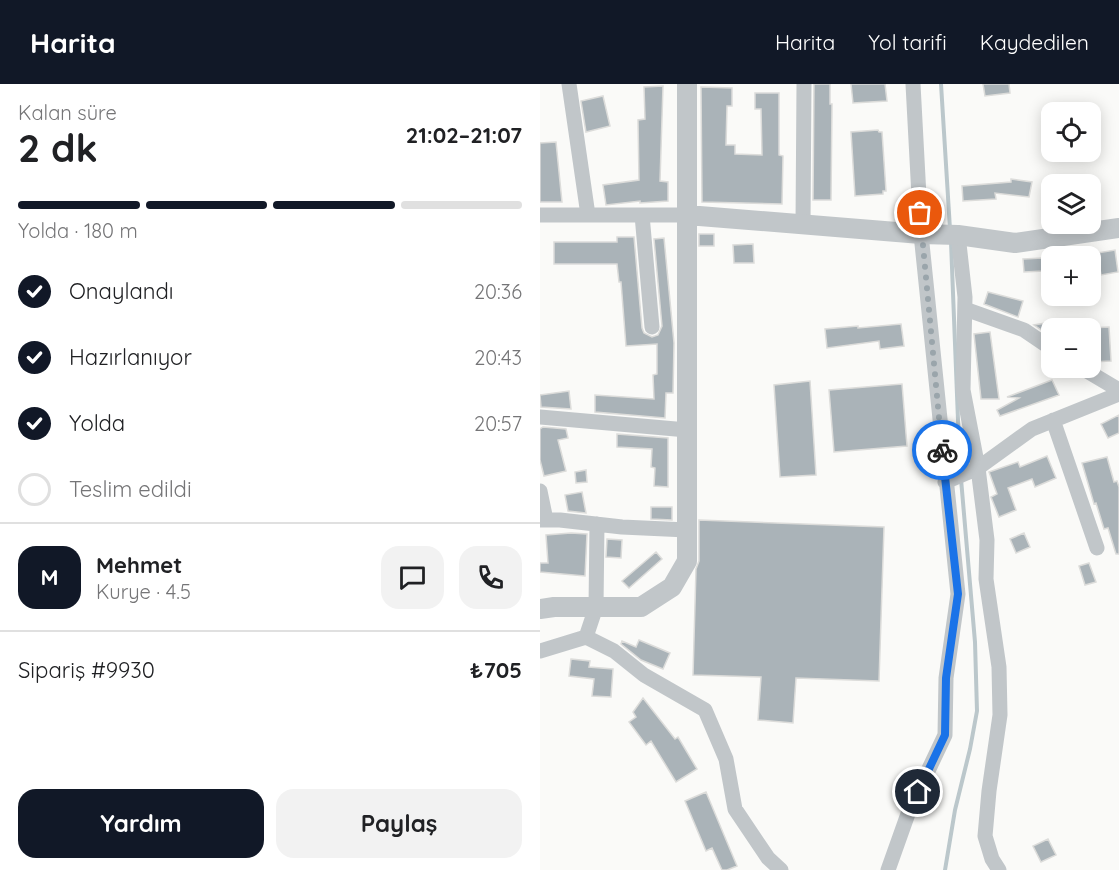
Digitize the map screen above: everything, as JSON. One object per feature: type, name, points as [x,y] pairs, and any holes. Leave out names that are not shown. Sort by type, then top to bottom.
[{"type":"street","points":[[569,84],[588,215]]},
{"type":"street","points":[[540,609],[642,607],[672,587],[687,561],[687,84]]},
{"type":"street","points":[[803,224],[804,84]]},
{"type":"street","points":[[888,870],[909,811],[945,735],[946,678],[958,594],[950,480],[925,233],[913,84]]},
{"type":"street","points":[[540,215],[687,215],[958,235],[1015,243],[1119,228]]},
{"type":"street","points":[[642,215],[652,327]]},
{"type":"street","points":[[958,235],[965,309],[963,390],[987,540],[986,579],[999,667],[1000,715],[985,836],[992,860],[999,870]]},
{"type":"street","points":[[965,309],[1024,330],[1041,342]]},
{"type":"street","points":[[1097,378],[1119,392]]},
{"type":"street","points":[[950,480],[975,469],[1032,429],[1119,392]]},
{"type":"street","points":[[540,417],[687,430]]},
{"type":"street","points":[[1053,420],[1097,548]]},
{"type":"street","points":[[540,491],[543,520],[687,530]]},
{"type":"street","points":[[586,636],[596,607],[597,524]]},
{"type":"street","points":[[540,651],[586,636],[614,651],[644,675],[705,710],[726,759],[735,809],[768,858],[781,870]]},
{"type":"building","points":[[814,84],[830,84],[830,104],[832,104],[831,200],[813,200]]},
{"type":"building","points":[[851,84],[885,84],[887,101],[853,103]]},
{"type":"building","points":[[983,84],[1009,84],[1010,93],[985,96]]},
{"type":"building","points":[[663,86],[660,181],[668,182],[668,201],[640,203],[640,201],[606,205],[603,185],[639,180],[638,120],[645,119],[644,87]]},
{"type":"building","points":[[701,87],[732,88],[732,106],[727,106],[726,145],[735,145],[735,154],[762,155],[761,109],[755,109],[755,93],[779,93],[779,155],[783,156],[782,204],[702,202]]},
{"type":"building","points":[[603,96],[610,126],[586,132],[581,101]]},
{"type":"building","points":[[878,130],[882,132],[886,191],[883,191],[883,194],[855,196],[851,132]]},
{"type":"building","points":[[556,142],[562,202],[540,202],[540,143]]},
{"type":"building","points":[[1011,179],[1032,182],[1029,197],[995,193],[996,199],[963,201],[962,186],[1011,182]]},
{"type":"building","points":[[699,234],[714,234],[714,246],[699,246]]},
{"type":"building","points":[[617,237],[634,237],[642,328],[644,333],[652,337],[658,335],[662,326],[654,239],[664,238],[674,343],[673,393],[666,393],[665,418],[595,412],[595,395],[654,399],[653,375],[657,374],[657,344],[626,346],[621,282],[619,282],[617,264],[554,264],[554,242],[617,242]]},
{"type":"building","points":[[753,244],[754,263],[734,263],[733,245]]},
{"type":"building","points":[[1115,250],[1118,272],[1101,275],[1101,252]]},
{"type":"building","points":[[1041,258],[1041,271],[1024,272],[1023,259]]},
{"type":"building","points":[[988,292],[1023,301],[1018,317],[984,304]]},
{"type":"building","points":[[901,324],[904,346],[880,349],[879,341],[827,348],[825,329]]},
{"type":"building","points":[[1101,327],[1109,327],[1111,361],[1101,362]]},
{"type":"building","points":[[990,332],[999,399],[981,399],[974,334]]},
{"type":"building","points":[[1052,380],[1059,395],[1000,416],[997,410],[1019,398],[1007,397]]},
{"type":"building","points":[[810,381],[816,475],[780,477],[774,385]]},
{"type":"building","points":[[902,384],[907,446],[834,452],[829,390]]},
{"type":"building","points":[[569,391],[571,409],[541,407],[540,395]]},
{"type":"building","points":[[1119,415],[1119,433],[1108,438],[1101,424]]},
{"type":"building","points":[[543,427],[566,429],[568,438],[558,440],[566,471],[544,476],[540,460],[540,429]]},
{"type":"building","points":[[617,434],[668,438],[668,487],[654,486],[655,468],[651,467],[652,449],[617,447]]},
{"type":"building","points":[[1047,456],[1056,478],[1035,487],[1032,479],[1008,488],[1016,510],[999,517],[991,497],[997,494],[989,472],[1018,462],[1020,467]]},
{"type":"building","points":[[1107,457],[1114,482],[1117,481],[1119,487],[1119,554],[1116,554],[1108,528],[1104,529],[1082,463]]},
{"type":"building","points":[[586,470],[587,482],[576,483],[575,472]]},
{"type":"building","points":[[582,492],[586,513],[568,511],[565,495]]},
{"type":"building","points":[[651,507],[672,507],[672,520],[651,519]]},
{"type":"building","points":[[699,520],[884,527],[879,681],[796,678],[793,723],[758,720],[761,677],[693,675]]},
{"type":"building","points":[[1024,533],[1030,547],[1016,553],[1010,539]]},
{"type":"building","points":[[587,534],[585,576],[540,572],[540,563],[548,563],[546,535]]},
{"type":"building","points":[[607,539],[622,540],[621,558],[606,557]]},
{"type":"building","points":[[656,552],[662,559],[629,588],[622,581]]},
{"type":"building","points":[[1089,563],[1096,582],[1085,585],[1079,566]]},
{"type":"building","points":[[639,640],[670,653],[663,669],[641,660],[621,644],[622,641],[636,647]]},
{"type":"building","points":[[571,659],[590,661],[589,667],[613,669],[611,697],[592,696],[594,679],[569,676]]},
{"type":"building","points":[[643,698],[675,739],[678,737],[697,769],[676,782],[651,741],[646,745],[629,722],[636,717],[633,712]]},
{"type":"building","points":[[706,792],[737,866],[727,870],[722,870],[712,848],[706,851],[685,801]]},
{"type":"building","points":[[1048,839],[1056,855],[1041,862],[1033,846]]},
{"type":"waterway","points":[[941,84],[950,229]]},
{"type":"waterway","points":[[951,242],[960,471]]},
{"type":"waterway","points":[[945,870],[955,810],[977,711],[975,642],[961,479]]},
{"type":"way so far","points":[[920,213],[942,450]]},
{"type":"route","points":[[918,792],[945,735],[946,678],[958,594],[942,450]]}]
